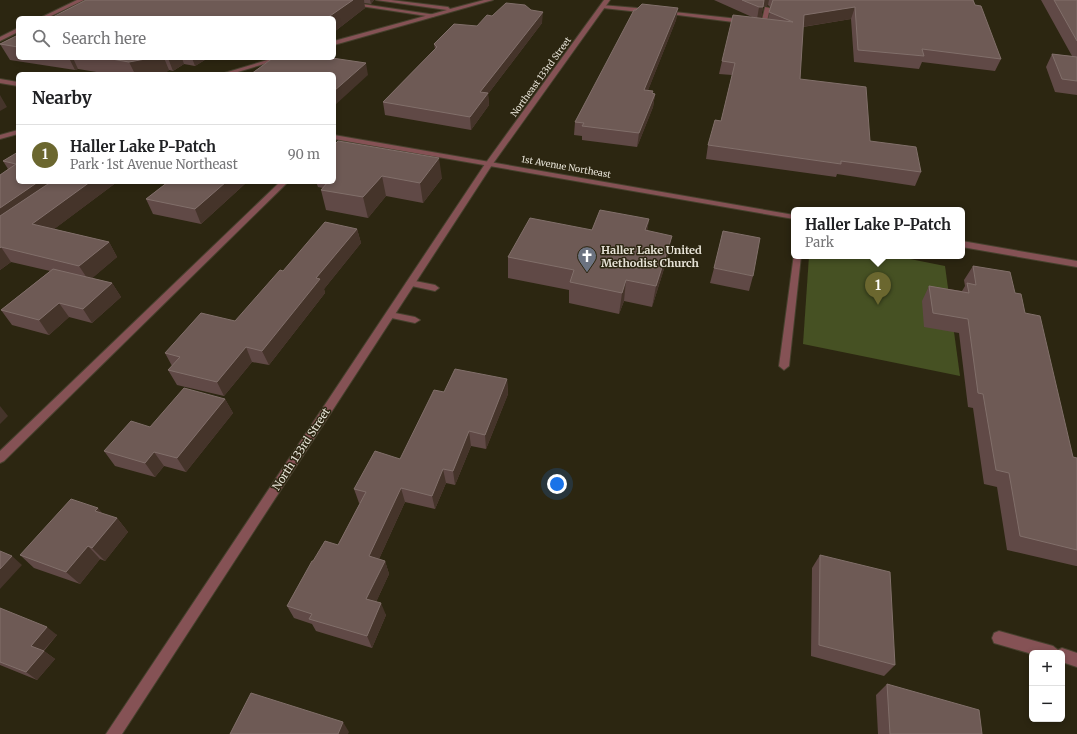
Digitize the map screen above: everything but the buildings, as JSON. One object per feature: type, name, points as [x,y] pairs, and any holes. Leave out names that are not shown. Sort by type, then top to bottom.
[{"type":"street","points":[[47,16],[81,0]]},
{"type":"street","points":[[324,0],[433,15]]},
{"type":"street","points":[[379,0],[454,10]]},
{"type":"street","points":[[336,42],[490,0]]},
{"type":"street","points":[[605,3],[752,23],[764,21],[767,8]]},
{"type":"street","name":"Northeast 133rd Street","points":[[489,164],[605,3]]},
{"type":"street","points":[[0,39],[16,31]]},
{"type":"street","points":[[231,72],[274,60]]},
{"type":"street","points":[[0,81],[16,84]]},
{"type":"street","points":[[0,136],[16,132]]},
{"type":"street","name":"1st Avenue Northeast","points":[[336,137],[791,216]]},
{"type":"street","name":"North 133rd Street","points":[[113,734],[489,164]]},
{"type":"street","points":[[0,458],[282,184]]},
{"type":"street","points":[[965,245],[1077,264]]},
{"type":"street","points":[[784,366],[797,259]]},
{"type":"street","points":[[410,283],[435,288]]},
{"type":"street","points":[[390,315],[415,320]]},
{"type":"street","points":[[999,638],[1042,650]]},
{"type":"street","points":[[1065,657],[1077,660]]},
{"type":"green space","points":[[809,259],[910,259],[945,266],[960,376],[803,344]]},
{"type":"place","name":"Haller Lake United Methodist Church","points":[[587,273]]},
{"type":"place","name":"Haller Lake P-Patch","points":[[878,305]]}]
